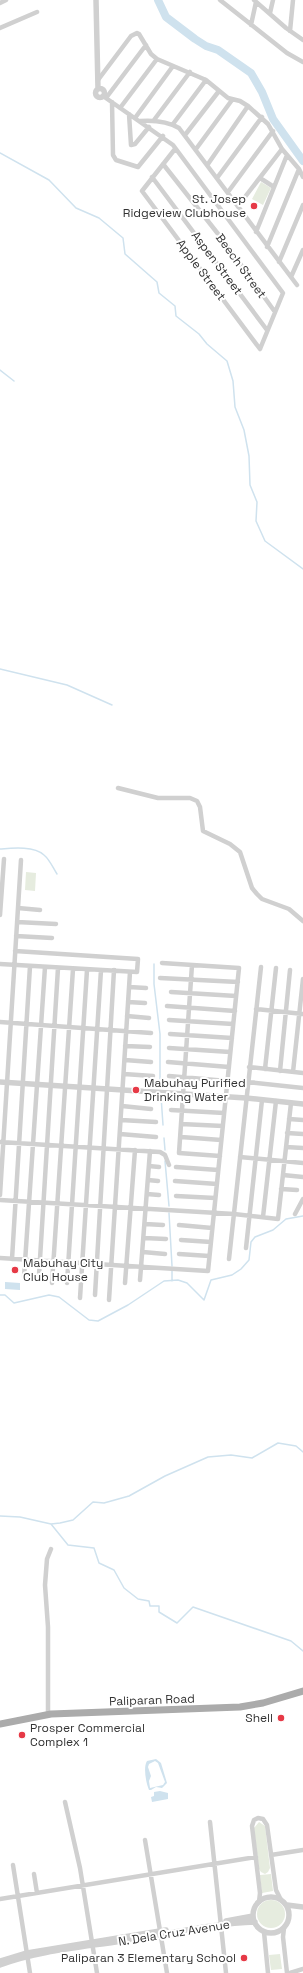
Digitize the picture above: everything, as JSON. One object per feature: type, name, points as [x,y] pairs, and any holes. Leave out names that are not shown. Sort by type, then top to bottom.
[{"type":"main road","name":"Paliparan Road","points":[[0,1724],[48,1714],[240,1707],[263,1703],[303,1691]]},
{"type":"street","points":[[0,3],[6,0]]},
{"type":"street","points":[[96,0],[98,80],[98,89],[95,93],[96,96],[100,98],[104,97],[112,102],[162,136],[175,149],[283,293],[267,330]]},
{"type":"street","points":[[220,0],[287,53],[303,62]]},
{"type":"street","points":[[270,13],[273,0]]},
{"type":"street","points":[[290,31],[293,0]]},
{"type":"street","points":[[251,25],[255,1],[290,31],[303,40]]},
{"type":"street","points":[[0,28],[37,12]]},
{"type":"street","points":[[98,80],[134,34],[140,34],[151,54],[158,59],[206,80],[232,100],[240,101],[262,117],[273,131],[282,148],[299,169],[303,177]]},
{"type":"street","points":[[104,97],[146,45]]},
{"type":"street","points":[[120,108],[158,59]]},
{"type":"street","points":[[135,118],[173,66]]},
{"type":"street","points":[[154,120],[190,72]]},
{"type":"street","points":[[173,124],[206,80]]},
{"type":"street","points":[[185,135],[219,91]]},
{"type":"street","points":[[196,149],[232,100]]},
{"type":"street","points":[[112,102],[113,155],[116,160],[138,167],[162,136]]},
{"type":"street","points":[[208,164],[248,106]]},
{"type":"street","points":[[129,114],[131,145],[135,144],[149,127]]},
{"type":"street","points":[[217,178],[262,117]]},
{"type":"street","points":[[140,121],[154,120],[173,124],[185,135],[208,164],[267,247],[297,285]]},
{"type":"street","points":[[228,192],[273,131]]},
{"type":"street","points":[[238,206],[282,148]]},
{"type":"street","points":[[152,177],[175,149]]},
{"type":"street","points":[[256,232],[287,155]]},
{"type":"street","name":"Beech Street","points":[[163,164],[226,244],[275,312]]},
{"type":"street","points":[[267,247],[299,169]]},
{"type":"street","name":"Apple Street","points":[[152,177],[142,191],[260,349],[267,330]]},
{"type":"street","name":"Aspen Street","points":[[152,177],[267,330]]},
{"type":"street","points":[[260,178],[274,187]]},
{"type":"street","points":[[279,262],[303,205]]},
{"type":"street","points":[[291,277],[303,250]]},
{"type":"street","points":[[118,788],[158,798],[190,798],[197,801],[200,807],[203,831],[230,844],[240,852],[252,888],[257,894],[262,899],[289,910],[303,921]]},
{"type":"street","points":[[0,915],[4,860]]},
{"type":"street","points":[[0,1195],[2,1142],[21,860]]},
{"type":"street","points":[[18,908],[40,910]]},
{"type":"street","points":[[17,922],[56,924]]},
{"type":"street","points":[[16,936],[52,938]]},
{"type":"street","points":[[0,964],[137,972],[138,959],[15,951]]},
{"type":"street","points":[[0,1258],[208,1271],[239,968],[162,964]]},
{"type":"street","points":[[192,965],[180,1153],[220,1156]]},
{"type":"street","points":[[12,1259],[30,966]]},
{"type":"street","points":[[24,1277],[45,967]]},
{"type":"street","points":[[229,1259],[261,967]]},
{"type":"street","points":[[39,1275],[58,968]]},
{"type":"street","points":[[265,1069],[276,968]]},
{"type":"street","points":[[52,1283],[59,1204],[61,1146],[73,969]]},
{"type":"street","points":[[67,1283],[87,970]]},
{"type":"street","points":[[80,1298],[92,1088],[101,970]]},
{"type":"street","points":[[94,1295],[114,970]]},
{"type":"street","points":[[280,1071],[290,970]]},
{"type":"street","points":[[109,1300],[130,972]]},
{"type":"street","points":[[160,978],[238,982]]},
{"type":"street","points":[[292,1072],[301,1014],[303,979]]},
{"type":"street","points":[[129,987],[146,988]]},
{"type":"street","points":[[171,992],[236,996]]},
{"type":"street","points":[[128,1002],[145,1003]]},
{"type":"street","points":[[167,1006],[235,1011]]},
{"type":"street","points":[[256,1010],[301,1014]]},
{"type":"street","points":[[127,1016],[149,1018]]},
{"type":"street","points":[[169,1020],[233,1024]]},
{"type":"street","points":[[0,1022],[151,1033]]},
{"type":"street","points":[[170,1034],[232,1038]]},
{"type":"street","points":[[125,1046],[150,1048]]},
{"type":"street","points":[[170,1048],[230,1052]]},
{"type":"street","points":[[124,1060],[151,1062]]},
{"type":"street","points":[[168,1062],[229,1067]]},
{"type":"street","points":[[249,1068],[303,1073]]},
{"type":"street","points":[[124,1074],[153,1076]]},
{"type":"street","points":[[169,1076],[227,1081]]},
{"type":"street","points":[[0,1082],[246,1098],[303,1104]]},
{"type":"street","points":[[248,1082],[303,1088]]},
{"type":"street","points":[[246,1248],[262,1100]]},
{"type":"street","points":[[263,1217],[276,1101]]},
{"type":"street","points":[[0,1200],[234,1214],[278,1219],[291,1103]]},
{"type":"street","points":[[122,1106],[151,1109]]},
{"type":"street","points":[[171,1110],[224,1113]]},
{"type":"street","points":[[289,1119],[303,1120]]},
{"type":"street","points":[[121,1120],[156,1122]]},
{"type":"street","points":[[181,1124],[223,1126]]},
{"type":"street","points":[[287,1133],[303,1134]]},
{"type":"street","points":[[120,1134],[156,1137]]},
{"type":"street","points":[[181,1137],[221,1140]]},
{"type":"street","points":[[2,1142],[150,1151],[163,1153],[168,1165]]},
{"type":"street","points":[[286,1147],[303,1148]]},
{"type":"street","points":[[125,1284],[128,1266],[135,1150]]},
{"type":"street","points":[[140,1280],[150,1151]]},
{"type":"street","points":[[240,1157],[303,1163]]},
{"type":"street","points":[[149,1166],[159,1167]]},
{"type":"street","points":[[176,1167],[218,1170]]},
{"type":"street","points":[[283,1175],[303,1177]]},
{"type":"street","points":[[148,1180],[158,1181]]},
{"type":"street","points":[[174,1182],[217,1184]]},
{"type":"street","points":[[281,1189],[297,1190]]},
{"type":"street","points":[[147,1194],[159,1195]]},
{"type":"street","points":[[176,1196],[215,1198]]},
{"type":"street","points":[[295,1214],[303,1200]]},
{"type":"street","points":[[145,1224],[163,1225]]},
{"type":"street","points":[[179,1225],[212,1228]]},
{"type":"street","points":[[144,1238],[166,1239]]},
{"type":"street","points":[[181,1240],[211,1242]]},
{"type":"street","points":[[143,1252],[165,1254]]},
{"type":"street","points":[[179,1254],[209,1256]]},
{"type":"street","points":[[48,1714],[48,1627],[45,1585],[47,1559],[51,1549]]},
{"type":"street","points":[[66,1802],[83,1886],[97,1973]]},
{"type":"street","points":[[259,1902],[252,1825],[254,1820],[258,1818],[263,1819],[267,1825],[276,1890],[281,1900],[286,1905],[290,1915],[287,1925],[284,1928],[272,1934],[264,1932],[255,1922],[253,1916],[255,1908],[259,1902],[270,1897],[281,1900]]},
{"type":"street","points":[[210,1822],[216,1864],[226,1973]]},
{"type":"street","points":[[145,1840],[167,1973]]},
{"type":"street","points":[[271,1855],[303,1850]]},
{"type":"street","points":[[0,1899],[256,1857]]},
{"type":"street","points":[[13,1865],[30,1973]]},
{"type":"street","points":[[34,1874],[37,1893]]},
{"type":"street","points":[[286,1905],[302,1908]]},
{"type":"street","points":[[290,1915],[302,1908]]},
{"type":"street","name":"N. Dela Cruz Avenue","points":[[221,1924],[253,1916]]},
{"type":"street","name":"N. Dela Cruz Avenue","points":[[0,1961],[27,1955],[160,1933],[221,1924],[255,1922]]},
{"type":"street","points":[[284,1928],[283,1937],[289,1973],[303,1969]]},
{"type":"street","points":[[264,1932],[268,1973]]},
{"type":"street","name":"N. Dela Cruz Avenue","points":[[0,1965],[27,1955]]},
{"type":"shaded area","points":[[261,182],[271,188],[263,205],[252,199]]},
{"type":"shaded area","points":[[26,872],[36,873],[35,891],[25,890]]},
{"type":"shaded area","points":[[259,1822],[265,1826],[270,1868],[265,1874],[259,1869],[254,1828]]},
{"type":"shaded area","points":[[271,1874],[273,1891],[262,1893],[260,1875]]},
{"type":"shaded area","points":[[271,1900],[281,1904],[285,1914],[281,1924],[271,1928],[261,1924],[257,1914],[261,1904]]},
{"type":"shaded area","points":[[280,1954],[282,1969],[271,1970],[269,1955]]},
{"type":"water","points":[[5,1282],[20,1283],[20,1290],[5,1289]]},
{"type":"water","points":[[156,1759],[161,1763],[167,1783],[162,1788],[156,1787],[149,1790],[145,1771],[147,1761]],"holes":[[[155,1761],[158,1763],[165,1782],[163,1785],[150,1788],[149,1781],[151,1776],[148,1767],[149,1764]]]},
{"type":"water","points":[[160,1791],[168,1793],[168,1799],[152,1802],[151,1797],[154,1796],[154,1792]]},
{"type":"waterway","points":[[158,0],[166,17],[195,39],[206,46],[218,50],[251,73],[262,92],[273,119],[303,161]]},
{"type":"waterway","points":[[0,153],[49,180],[76,208],[99,218],[123,238],[125,254],[157,282],[159,293],[175,306],[176,316],[199,334],[207,344],[227,361],[233,381],[235,407],[244,430],[249,456],[250,485],[257,502],[256,521],[265,541],[303,569]]},
{"type":"waterway","points":[[0,370],[14,381]]},
{"type":"waterway","points":[[0,669],[67,685],[112,705]]},
{"type":"waterway","points":[[0,849],[23,848],[40,852],[48,859],[57,874]]},
{"type":"waterway","points":[[154,964],[154,984],[160,1034],[160,1084]]},
{"type":"waterway","points":[[161,1096],[163,1125]]},
{"type":"waterway","points":[[164,1138],[165,1150]]},
{"type":"waterway","points":[[165,1161],[169,1206]]},
{"type":"waterway","points":[[169,1213],[172,1266]]},
{"type":"waterway","points":[[0,1295],[5,1295],[14,1303],[49,1295],[59,1297],[89,1320],[98,1321],[128,1305],[164,1281],[178,1280],[187,1283],[204,1300],[211,1280],[232,1275],[241,1269],[249,1260],[251,1242],[255,1237],[273,1230],[286,1219],[303,1216]]},
{"type":"waterway","points":[[172,1271],[172,1281]]},
{"type":"waterway","points":[[0,1516],[20,1517],[51,1524],[60,1523],[73,1520],[93,1502],[104,1503],[129,1496],[165,1476],[208,1457],[231,1455],[252,1458],[278,1443],[296,1446],[303,1452]]},
{"type":"waterway","points":[[51,1524],[68,1545],[94,1548],[99,1563],[114,1570],[124,1588],[138,1599],[149,1601],[150,1606],[159,1606],[159,1612],[177,1623],[193,1607],[291,1641],[303,1651]]},
{"type":"place","name":"St. Josep Ridgeview Clubhouse","points":[[254,206]]},
{"type":"place","name":"Mabuhay Purified Drinking Water","points":[[136,1090]]},
{"type":"place","name":"Mabuhay City Club House","points":[[15,1270]]},
{"type":"place","name":"Shell","points":[[281,1718]]},
{"type":"place","name":"Prosper Commercial Complex 1","points":[[22,1735]]},
{"type":"place","name":"Paliparan 3 Elementary School","points":[[244,1958]]}]
